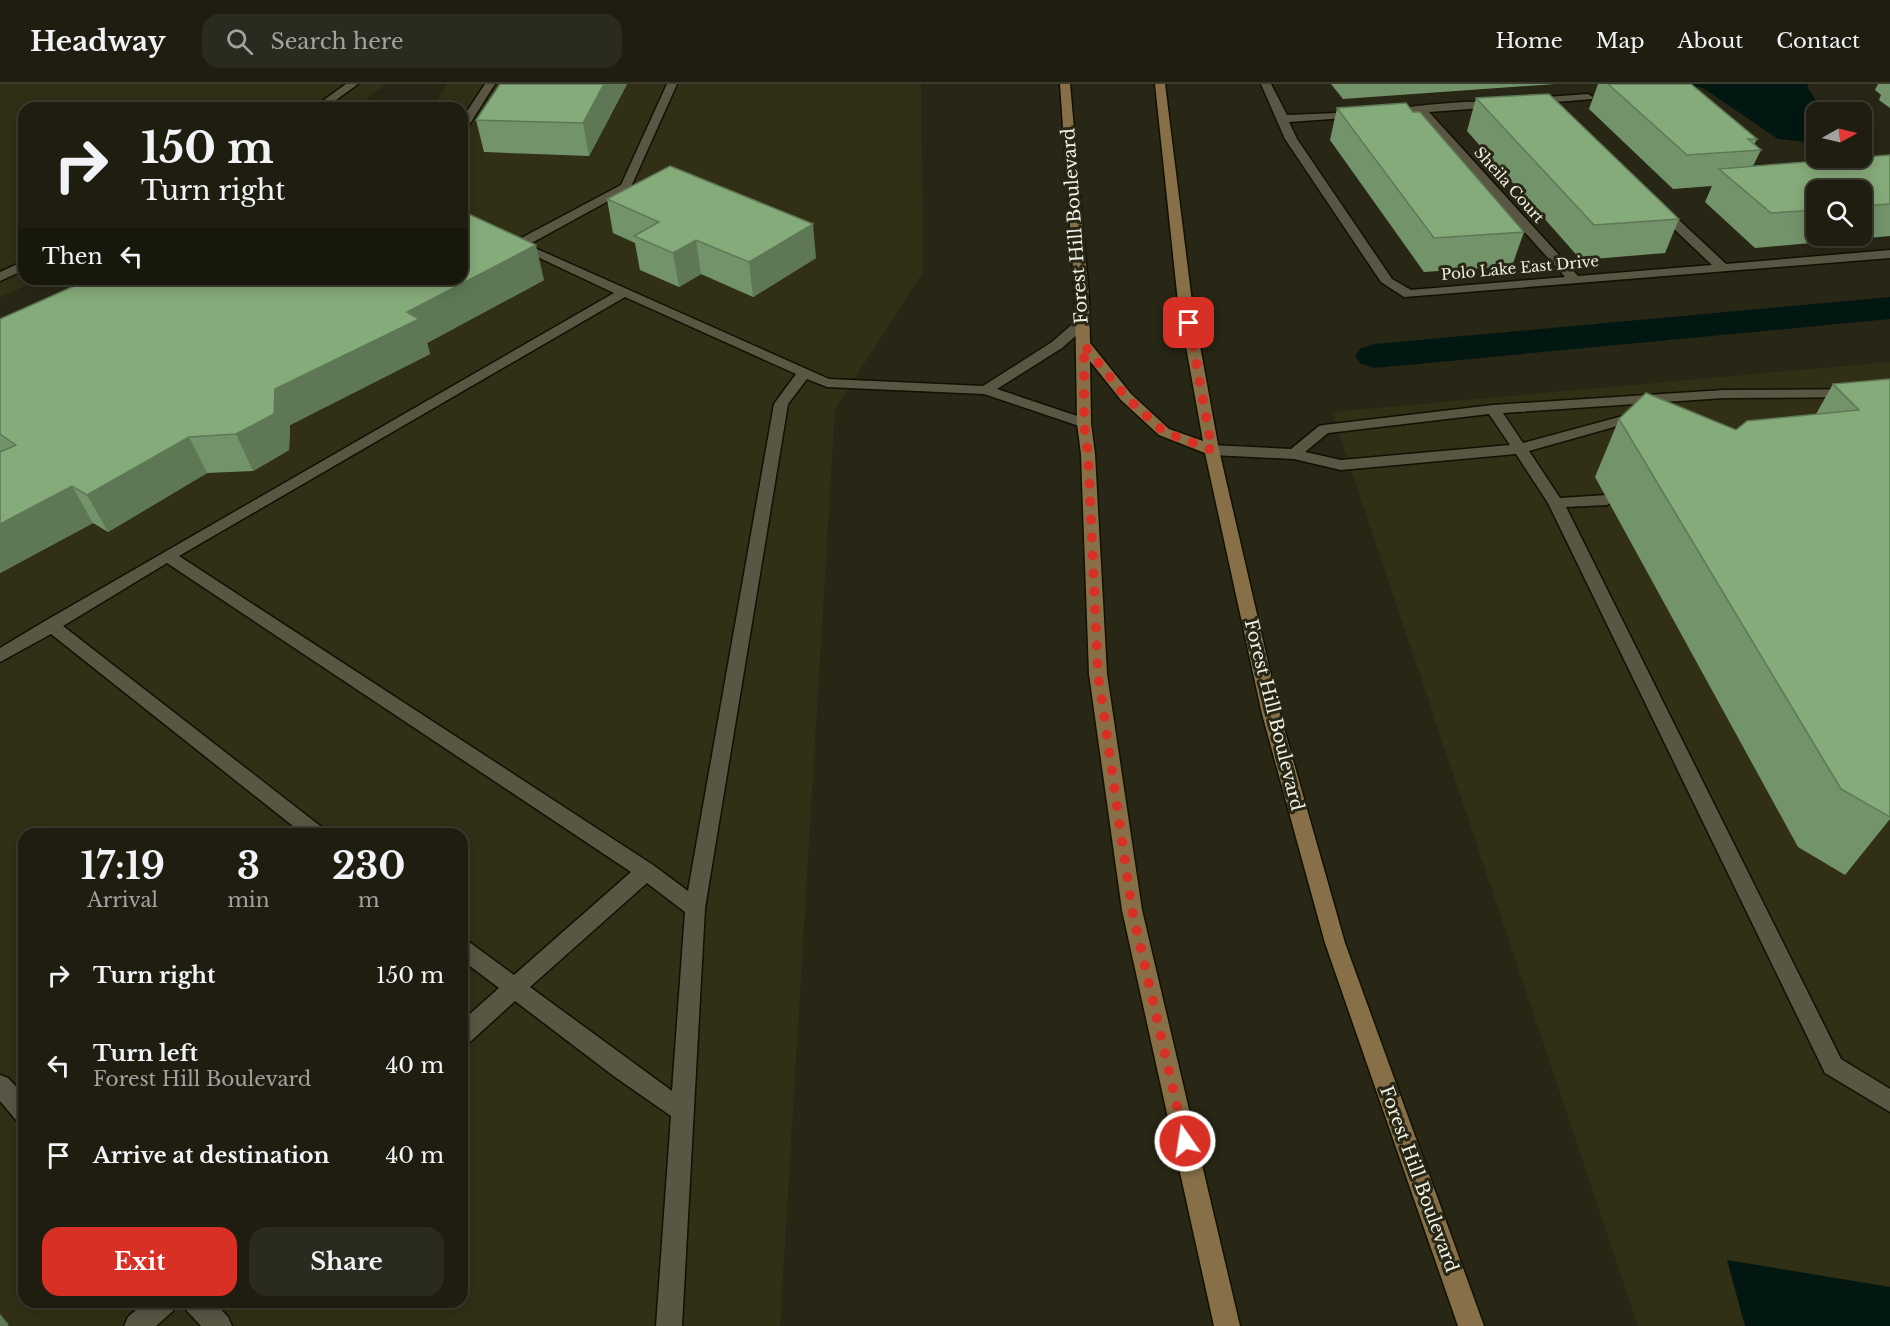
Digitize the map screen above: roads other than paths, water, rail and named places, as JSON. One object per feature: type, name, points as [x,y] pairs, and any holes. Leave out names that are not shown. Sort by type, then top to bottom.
[{"type":"main road","name":"Forest Hill Boulevard","points":[[1065,84],[1083,322],[1084,423],[1088,454],[1098,674],[1132,910],[1227,1326]]},
{"type":"main road","name":"Forest Hill Boulevard","points":[[1161,84],[1185,302],[1212,450],[1271,714],[1335,943],[1471,1326]]},
{"type":"main road","points":[[1084,345],[1126,397],[1164,432],[1212,450]]},
{"type":"street","points":[[326,102],[352,84]]},
{"type":"street","points":[[468,119],[490,84]]},
{"type":"street","points":[[519,245],[626,187],[672,84]]},
{"type":"street","name":"Polo Lake East Drive","points":[[1266,84],[1291,139],[1387,282],[1409,294],[1890,254]]},
{"type":"street","points":[[1283,119],[1517,102],[1549,104],[1588,97]]},
{"type":"street","name":"Sheila Court","points":[[1420,109],[1575,280]]},
{"type":"street","points":[[1647,196],[1723,268]]},
{"type":"street","points":[[500,237],[827,382],[986,390],[1084,423]]},
{"type":"street","points":[[1,275],[18,268]]},
{"type":"street","points":[[0,656],[167,556],[625,292]]},
{"type":"street","points":[[986,390],[1057,345],[1083,322]]},
{"type":"street","points":[[669,1326],[695,908],[781,404],[804,373]]},
{"type":"street","points":[[1294,454],[1324,429],[1493,410],[1725,394],[1890,393]]},
{"type":"street","points":[[1212,450],[1294,454],[1341,465],[1520,449],[1652,418],[1725,394]]},
{"type":"street","points":[[1493,410],[1556,503],[1833,1066],[1885,1095]]},
{"type":"street","points":[[1556,503],[1607,500]]},
{"type":"street","points":[[167,556],[645,872],[695,908]]},
{"type":"street","points":[[51,625],[309,828]]},
{"type":"street","points":[[468,1030],[645,872]]},
{"type":"street","points":[[468,953],[623,1070],[682,1111]]},
{"type":"street","points":[[0,1085],[18,1105]]},
{"type":"street","points":[[137,1326],[157,1308]]},
{"type":"street","points":[[202,1308],[219,1326]]},
{"type":"water","points":[[1682,84],[1809,84],[1807,87],[1817,102],[1806,102],[1806,142],[1778,139],[1703,88]]},
{"type":"water","points":[[1727,1260],[1890,1287],[1890,1326],[1745,1326]]},
{"type":"waterway","points":[[1375,356],[1890,308]]}]
